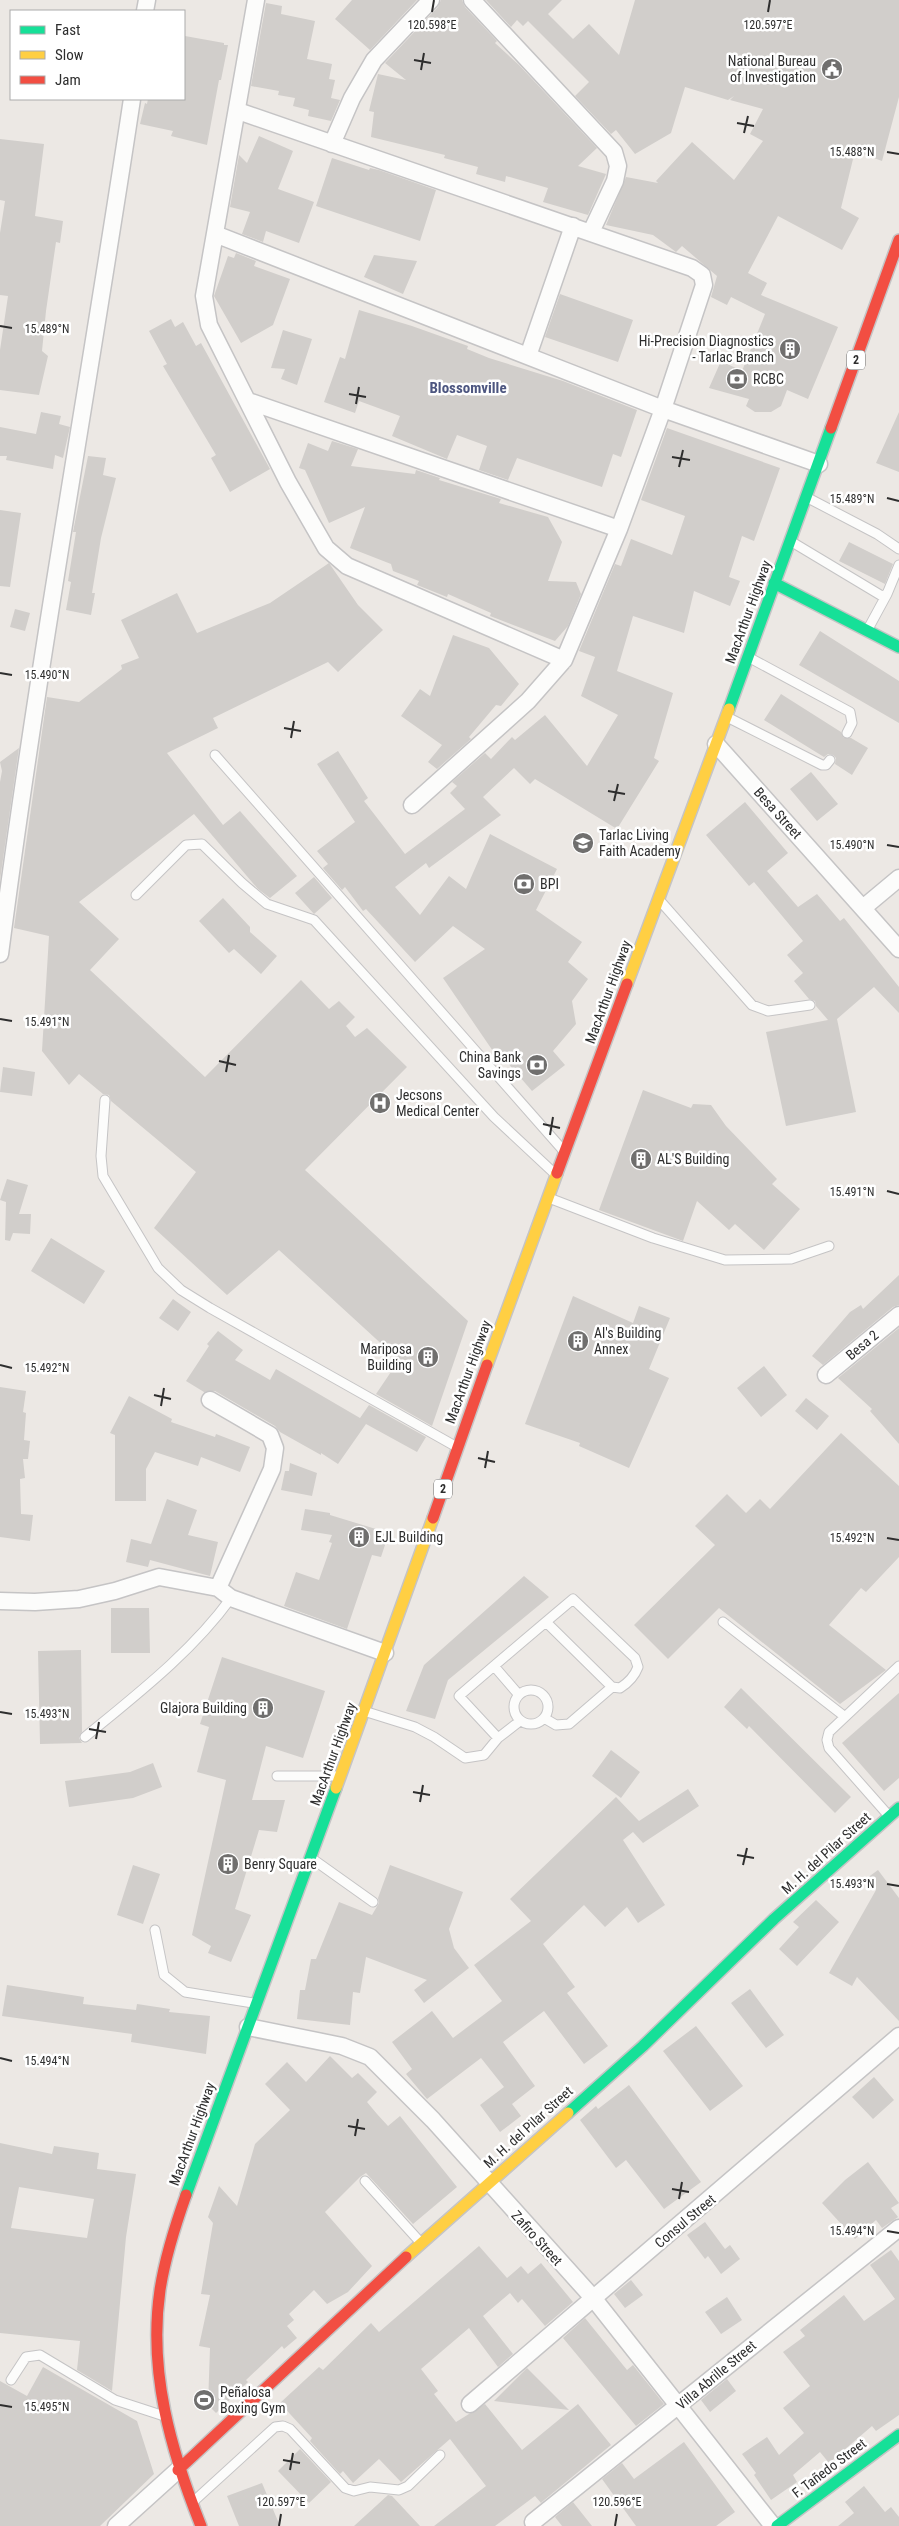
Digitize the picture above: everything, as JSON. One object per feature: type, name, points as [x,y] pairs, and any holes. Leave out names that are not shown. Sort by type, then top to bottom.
[{"type":"main road","name":"MacArthur Highway","points":[[201,2526],[178,2470],[164,2416],[158,2371],[158,2307],[171,2240],[195,2169],[385,1653],[547,1198],[819,464],[899,240]]},
{"type":"main road","points":[[774,583],[899,648]]},
{"type":"main road","name":"M. H. del Pilar Street","points":[[178,2470],[422,2243],[643,2046],[774,1919],[899,1808]]},
{"type":"main road","name":"F. Tañedo Street","points":[[777,2526],[899,2435]]},
{"type":"street","points":[[256,0],[253,4],[238,111],[204,296],[210,325],[288,482],[326,548],[347,566],[564,660]]},
{"type":"street","points":[[332,144],[352,98],[374,60],[431,0]]},
{"type":"street","points":[[472,0],[614,152],[618,166],[615,181],[591,232]]},
{"type":"street","points":[[0,954],[56,569],[98,319],[132,100]]},
{"type":"street","points":[[238,111],[591,232],[692,268],[702,275],[704,285],[663,409],[619,528],[564,660],[528,701],[412,804]]},
{"type":"street","points":[[528,356],[573,226]]},
{"type":"street","points":[[215,234],[663,409],[819,464]]},
{"type":"street","points":[[248,401],[619,528]]},
{"type":"street","name":"Besa Street","points":[[716,744],[899,949]]},
{"type":"street","points":[[863,908],[899,878]]},
{"type":"street","name":"Besa 2","points":[[826,1376],[899,1315]]},
{"type":"street","points":[[210,1400],[270,1435],[275,1448],[272,1469],[225,1593]]},
{"type":"street","points":[[0,1601],[35,1602],[79,1599],[115,1591],[159,1577],[225,1593],[385,1653]]},
{"type":"street","name":"Zafiro Street","points":[[248,2027],[342,2046],[370,2057],[433,2120],[488,2184],[594,2299],[773,2526]]},
{"type":"street","name":"Consul Street","points":[[470,2404],[899,2036]]},
{"type":"street","name":"Villa Abrille Street","points":[[533,2522],[678,2406],[707,2380],[899,2228]]},
{"type":"street","points":[[116,2526],[178,2470]]},
{"type":"lane","points":[[806,497],[877,534],[899,549]]},
{"type":"lane","points":[[790,541],[876,594],[882,596],[887,594]]},
{"type":"lane","points":[[866,631],[887,594],[899,564]]},
{"type":"lane","points":[[748,656],[850,712],[852,723],[847,733]]},
{"type":"lane","points":[[726,717],[822,765],[826,765],[830,760]]},
{"type":"lane","points":[[215,755],[565,1152]]},
{"type":"lane","points":[[136,895],[186,845],[202,844],[242,883],[268,904],[314,920],[494,1117],[556,1175]]},
{"type":"lane","points":[[658,900],[752,1005],[768,1011],[810,1005]]},
{"type":"lane","points":[[105,1100],[101,1156],[103,1176],[158,1268],[180,1290],[458,1447]]},
{"type":"lane","points":[[547,1198],[653,1238],[725,1260],[791,1258],[829,1246]]},
{"type":"lane","points":[[84,1737],[158,1675],[216,1620],[225,1593]]},
{"type":"lane","points":[[498,1738],[459,1696],[573,1599],[634,1658],[638,1667],[636,1673],[620,1688],[612,1687],[546,1622]]},
{"type":"lane","points":[[723,1622],[844,1716]]},
{"type":"lane","points":[[494,1666],[519,1695]]},
{"type":"lane","points":[[889,1816],[829,1748],[827,1740],[829,1732],[844,1716],[899,1666]]},
{"type":"lane","points":[[544,1718],[556,1725],[569,1724],[612,1687]]},
{"type":"lane","points":[[364,1711],[415,1727],[434,1737],[465,1758],[484,1755],[498,1738],[520,1721],[536,1724],[544,1718],[547,1702],[541,1694],[530,1690],[519,1695],[516,1699],[514,1711],[520,1721]]},
{"type":"lane","points":[[277,1776],[340,1776]]},
{"type":"lane","points":[[310,1858],[373,1902]]},
{"type":"lane","points":[[155,1930],[164,1975],[185,1992],[256,2003]]},
{"type":"lane","points":[[365,2182],[422,2243]]},
{"type":"lane","points":[[12,2380],[26,2356],[40,2355],[115,2400],[164,2416]]},
{"type":"lane","points":[[192,2503],[275,2427],[283,2426],[290,2429],[345,2488],[354,2491],[370,2487],[399,2490],[408,2486],[440,2455]]},
{"type":"building","points":[[352,0],[417,0],[370,50],[335,19]]},
{"type":"building","points":[[441,0],[462,0],[465,7],[497,41],[495,43],[519,65],[597,148],[578,166],[606,174],[588,215],[543,202],[548,188],[506,176],[505,182],[476,174],[478,167],[444,158],[445,155],[371,137],[374,112],[369,111],[378,74],[406,80],[385,63],[438,7]]},
{"type":"building","points":[[486,0],[562,0],[548,14],[573,39],[589,24],[619,55],[635,0],[899,0],[899,97],[882,161],[855,151],[841,208],[859,218],[842,250],[778,216],[748,273],[767,283],[761,295],[838,327],[808,399],[787,390],[781,406],[771,412],[755,412],[746,406],[749,399],[709,388],[721,361],[742,371],[765,314],[731,297],[727,305],[711,297],[717,276],[682,246],[676,252],[653,235],[606,225],[626,177],[658,183],[656,181],[692,142],[734,180],[763,141],[750,134],[763,109],[730,100],[734,96],[728,100],[685,87],[671,133],[635,154],[616,130],[611,134],[575,96],[589,82],[528,21],[523,26],[517,20],[511,27]]},
{"type":"building","points":[[266,3],[282,6],[281,14],[315,21],[307,59],[332,64],[329,79],[335,80],[331,98],[340,100],[331,121],[308,116],[309,110],[293,106],[295,98],[278,95],[279,91],[251,86]]},
{"type":"building","points":[[185,36],[228,45],[221,80],[219,80],[207,145],[171,136],[173,131],[140,124],[145,103],[147,104],[148,100],[185,100]]},
{"type":"building","points":[[259,136],[293,151],[278,189],[314,202],[299,243],[266,231],[263,242],[242,234],[250,212],[230,207],[239,155],[247,163]]},
{"type":"building","points":[[0,139],[44,144],[35,216],[63,221],[60,243],[56,242],[46,311],[42,351],[48,356],[39,395],[0,390],[0,350],[8,296],[0,295],[0,233],[5,201],[0,200]]},
{"type":"building","points":[[332,158],[369,170],[370,168],[379,170],[436,190],[420,241],[316,206]]},
{"type":"building","points":[[236,253],[256,261],[254,266],[290,279],[273,325],[241,343],[214,296],[228,256],[234,258]]},
{"type":"building","points":[[374,255],[417,261],[403,294],[364,277]]},
{"type":"building","points":[[560,294],[633,320],[618,362],[545,337]]},
{"type":"building","points":[[359,310],[468,346],[467,349],[489,358],[563,381],[637,410],[621,457],[613,454],[602,487],[517,458],[508,480],[479,470],[487,446],[457,435],[447,459],[392,436],[400,416],[359,401],[355,413],[324,402],[340,357],[345,359]]},
{"type":"building","points":[[171,319],[175,327],[183,322],[196,346],[201,343],[270,469],[230,492],[211,458],[216,455],[163,366],[167,364],[149,331]]},
{"type":"building","points":[[283,330],[312,339],[297,385],[281,379],[285,369],[271,368]]},
{"type":"building","points":[[41,412],[61,416],[59,424],[70,427],[63,458],[55,455],[53,469],[6,460],[7,456],[0,456],[0,427],[36,434]]},
{"type":"building","points":[[899,412],[899,472],[876,463]]},
{"type":"building","points":[[667,428],[780,468],[754,541],[742,536],[729,577],[740,581],[730,606],[694,591],[684,633],[633,616],[617,671],[673,693],[654,758],[659,761],[617,829],[535,779],[530,784],[514,768],[483,797],[501,815],[429,868],[426,863],[395,887],[420,915],[449,876],[466,889],[490,834],[557,869],[536,910],[582,942],[568,962],[588,979],[572,1001],[576,1024],[553,1051],[565,1065],[532,1091],[501,1055],[497,1057],[443,978],[485,949],[453,926],[415,962],[366,909],[363,911],[345,887],[342,890],[323,868],[328,864],[317,851],[355,822],[317,764],[338,751],[368,798],[364,801],[405,854],[465,809],[450,793],[457,786],[452,782],[485,753],[491,759],[512,737],[515,740],[545,715],[587,766],[618,715],[581,696],[595,657],[579,651],[615,564],[621,566],[631,539],[672,555],[685,516],[641,500]]},
{"type":"building","points":[[332,441],[358,449],[351,466],[415,474],[416,470],[440,478],[439,480],[501,499],[499,503],[548,517],[562,542],[548,581],[576,582],[581,594],[568,626],[555,641],[490,616],[491,613],[448,594],[447,597],[417,585],[419,581],[393,571],[391,564],[350,548],[365,507],[329,523],[305,470],[299,468],[308,443],[328,451]]},
{"type":"building","points":[[88,456],[106,458],[103,475],[116,478],[101,538],[92,593],[95,593],[91,615],[66,610],[71,582],[68,581],[76,532],[73,532]]},
{"type":"building","points":[[0,510],[21,513],[10,587],[0,586]]},
{"type":"building","points":[[849,542],[893,564],[885,584],[839,561]]},
{"type":"building","points":[[329,563],[358,605],[383,630],[338,672],[328,662],[213,718],[218,728],[167,753],[223,825],[240,811],[297,876],[270,898],[258,889],[194,814],[79,902],[119,939],[90,970],[205,1077],[301,980],[329,1009],[339,1001],[355,1017],[346,1026],[355,1037],[367,1028],[407,1067],[305,1170],[468,1321],[432,1426],[376,1394],[399,1360],[279,1250],[227,1295],[154,1228],[196,1172],[111,1101],[109,1095],[103,1094],[79,1074],[69,1085],[42,1051],[49,936],[14,928],[47,697],[79,702],[122,669],[121,665],[139,658],[121,620],[177,593],[197,633],[270,603]]},
{"type":"building","points":[[15,609],[30,613],[25,631],[10,627]]},
{"type":"building","points":[[820,631],[899,681],[899,723],[799,665]]},
{"type":"building","points":[[453,635],[489,648],[519,684],[501,706],[496,705],[469,737],[471,739],[437,769],[428,762],[442,745],[401,716],[420,689],[430,696]]},
{"type":"building","points":[[781,694],[841,732],[844,738],[851,738],[868,748],[852,775],[835,764],[836,758],[833,755],[828,754],[824,757],[764,720]]},
{"type":"building","points":[[19,748],[0,880],[0,782],[2,771],[0,762]]},
{"type":"building","points":[[811,772],[838,804],[817,821],[790,789]]},
{"type":"building","points":[[745,802],[788,853],[767,871],[798,907],[817,894],[840,921],[844,918],[899,987],[899,1013],[874,987],[837,1019],[856,1112],[786,1126],[766,1032],[828,1020],[816,1006],[815,1001],[809,999],[794,981],[803,973],[787,955],[803,941],[754,882],[749,886],[706,835]]},
{"type":"building","points":[[314,877],[332,898],[314,914],[295,893]]},
{"type":"building","points":[[223,898],[250,927],[250,932],[277,956],[261,974],[234,949],[229,953],[199,921]]},
{"type":"building","points":[[3,1067],[35,1072],[32,1096],[0,1092]]},
{"type":"building","points":[[643,1090],[691,1108],[693,1104],[711,1105],[726,1126],[777,1179],[772,1184],[800,1209],[764,1250],[735,1224],[729,1230],[697,1201],[683,1241],[599,1210]]},
{"type":"building","points":[[7,1179],[28,1185],[19,1214],[31,1214],[30,1234],[13,1233],[10,1241],[5,1240],[6,1202],[0,1200]]},
{"type":"building","points":[[51,1238],[105,1271],[84,1304],[31,1271]]},
{"type":"building","points":[[899,1275],[899,1305],[893,1307],[823,1365],[812,1356],[850,1312],[861,1305],[863,1309]]},
{"type":"building","points":[[573,1296],[633,1323],[639,1306],[670,1318],[649,1369],[669,1378],[629,1468],[579,1446],[580,1443],[525,1424]]},
{"type":"building","points":[[173,1299],[191,1312],[178,1331],[159,1318]]},
{"type":"building","points":[[899,1328],[899,1444],[870,1411],[872,1409],[838,1378]]},
{"type":"building","points":[[218,1331],[243,1350],[235,1360],[270,1380],[276,1369],[360,1418],[369,1405],[426,1437],[417,1452],[366,1424],[338,1464],[280,1432],[275,1426],[215,1391],[204,1392],[186,1381],[209,1346],[207,1344]]},
{"type":"building","points":[[764,1366],[787,1395],[761,1417],[737,1388]]},
{"type":"building","points":[[0,1387],[26,1391],[23,1412],[26,1413],[24,1440],[30,1441],[28,1459],[23,1459],[25,1478],[20,1479],[21,1514],[33,1515],[30,1541],[0,1537]]},
{"type":"building","points":[[129,1396],[172,1419],[171,1422],[215,1437],[216,1434],[250,1447],[240,1472],[201,1457],[198,1466],[155,1452],[146,1469],[146,1501],[115,1501],[115,1435],[110,1433]]},
{"type":"building","points":[[806,1398],[829,1416],[817,1430],[795,1411]]},
{"type":"building","points":[[841,1433],[899,1486],[899,1557],[866,1592],[861,1588],[829,1625],[886,1670],[840,1704],[719,1608],[668,1659],[634,1625],[715,1545],[695,1526],[727,1494],[746,1513],[760,1499],[770,1509]]},
{"type":"building","points":[[290,1463],[317,1473],[312,1496],[281,1490],[285,1471],[289,1471]]},
{"type":"building","points":[[167,1499],[197,1510],[188,1535],[218,1542],[210,1576],[150,1560],[148,1567],[126,1562],[131,1539],[151,1544]]},
{"type":"building","points":[[305,1509],[330,1513],[330,1515],[389,1533],[381,1557],[372,1555],[347,1629],[284,1606],[296,1572],[319,1580],[332,1543],[329,1542],[332,1535],[301,1530]]},
{"type":"building","points":[[524,1576],[549,1597],[448,1680],[435,1719],[406,1711],[424,1665]]},
{"type":"building","points":[[111,1608],[149,1608],[150,1653],[111,1653]]},
{"type":"building","points":[[81,1650],[82,1732],[79,1738],[82,1743],[40,1744],[38,1651]]},
{"type":"building","points":[[222,1657],[325,1691],[303,1758],[266,1746],[252,1800],[285,1800],[277,1832],[259,1830],[235,1909],[251,1915],[231,1962],[208,1953],[211,1946],[192,1935],[226,1780],[197,1772],[209,1727],[200,1724]]},
{"type":"building","points":[[741,1688],[851,1797],[835,1813],[749,1726],[747,1729],[724,1707]]},
{"type":"building","points":[[899,1693],[899,1778],[884,1791],[842,1743]]},
{"type":"building","points":[[611,1750],[640,1772],[621,1798],[592,1776]]},
{"type":"building","points":[[153,1763],[162,1787],[133,1798],[69,1807],[65,1781],[130,1772]]},
{"type":"building","points":[[688,1789],[699,1806],[643,1843],[633,1832],[623,1840],[665,1905],[638,1923],[627,1907],[605,1927],[584,1905],[543,1944],[575,1987],[567,1993],[608,2046],[584,2064],[544,2011],[503,2042],[535,2086],[512,2104],[521,2116],[500,2132],[480,2105],[504,2087],[481,2058],[427,2099],[406,2074],[412,2069],[392,2042],[432,2011],[453,2038],[502,2001],[474,1965],[531,1921],[510,1899],[616,1797],[639,1821]]},
{"type":"building","points":[[133,1865],[160,1874],[143,1924],[117,1915]]},
{"type":"building","points":[[390,1865],[463,1892],[449,1929],[454,1948],[469,1968],[424,2003],[414,1990],[427,1980],[366,1957],[360,1993],[353,1992],[350,2025],[297,2019],[300,1990],[305,1990],[311,1959],[316,1959],[339,1902],[372,1915],[379,1903],[378,1898]]},
{"type":"building","points":[[878,1870],[899,1898],[899,2021],[857,1977],[852,1986],[829,1973],[876,1890],[863,1881]]},
{"type":"building","points":[[816,1900],[839,1922],[797,1966],[779,1949],[799,1927],[793,1922]]},
{"type":"building","points":[[7,1985],[84,1997],[83,2004],[136,2010],[137,2004],[170,2009],[169,2012],[210,2016],[206,2054],[131,2042],[132,2034],[2,2016]]},
{"type":"building","points":[[750,1989],[784,2035],[766,2048],[731,2003]]},
{"type":"building","points":[[696,2026],[743,2086],[710,2111],[663,2051]]},
{"type":"building","points":[[330,2056],[352,2078],[358,2073],[377,2092],[367,2102],[377,2114],[388,2126],[400,2116],[457,2187],[413,2224],[366,2173],[360,2177],[325,2212],[372,2266],[348,2292],[327,2304],[314,2290],[289,2314],[294,2320],[287,2326],[297,2338],[284,2349],[282,2346],[246,2380],[248,2382],[216,2413],[208,2405],[210,2348],[199,2346],[210,2295],[201,2294],[213,2223],[208,2217],[219,2186],[237,2206],[255,2144],[290,2110],[265,2084],[287,2062],[306,2082]]},
{"type":"building","points":[[874,2077],[894,2100],[873,2119],[852,2097]]},
{"type":"building","points":[[629,2085],[701,2182],[664,2209],[626,2160],[616,2168],[580,2120],[596,2106],[598,2109]]},
{"type":"building","points":[[0,2143],[52,2154],[54,2146],[99,2153],[97,2169],[136,2174],[126,2237],[112,2391],[77,2370],[80,2341],[0,2333]],"holes":[[[19,2187],[94,2199],[87,2238],[11,2228]]]},
{"type":"building","points":[[868,2162],[899,2203],[891,2208],[898,2217],[882,2228],[876,2220],[855,2239],[822,2203],[845,2180]]},
{"type":"building","points":[[705,2222],[725,2249],[730,2245],[740,2259],[721,2274],[708,2256],[705,2259],[687,2235]]},
{"type":"building","points":[[479,2246],[507,2278],[521,2266],[528,2274],[541,2263],[573,2302],[545,2326],[522,2299],[518,2303],[510,2293],[483,2316],[513,2354],[498,2367],[469,2328],[421,2369],[438,2391],[434,2394],[456,2422],[485,2404],[522,2450],[578,2404],[611,2445],[541,2503],[535,2496],[495,2526],[434,2526],[486,2486],[450,2439],[401,2482],[379,2459],[353,2483],[343,2471],[340,2474],[310,2441],[312,2438],[280,2403],[319,2367],[323,2370],[371,2323],[379,2332]]},
{"type":"building","points":[[891,2250],[899,2261],[899,2415],[876,2431],[872,2426],[829,2463],[820,2452],[793,2475],[797,2482],[771,2500],[754,2475],[756,2473],[742,2454],[767,2437],[779,2455],[804,2433],[783,2408],[810,2386],[783,2352],[805,2336],[800,2330],[844,2295],[864,2321],[895,2299],[870,2265]]},
{"type":"building","points":[[631,2280],[643,2295],[625,2308],[614,2294]]},
{"type":"building","points":[[727,2297],[742,2320],[721,2334],[705,2312]]},
{"type":"building","points":[[585,2318],[627,2370],[633,2365],[664,2404],[636,2426],[563,2338]]},
{"type":"building","points":[[43,2367],[137,2421],[154,2474],[100,2526],[0,2526],[0,2381],[27,2396]]},
{"type":"building","points":[[527,2368],[569,2410],[494,2401]]},
{"type":"building","points":[[727,2379],[736,2391],[710,2412],[701,2400]]},
{"type":"building","points":[[684,2442],[735,2512],[716,2526],[636,2526],[602,2479],[622,2463],[634,2479]]},
{"type":"building","points":[[300,2449],[331,2482],[309,2503],[278,2471]]},
{"type":"building","points":[[262,2483],[280,2526],[239,2526],[227,2496]]},
{"type":"building","points":[[864,2486],[885,2512],[891,2507],[899,2517],[899,2526],[838,2526],[854,2513],[845,2502]]},
{"type":"building","points":[[388,2495],[392,2496],[420,2526],[354,2526]]},
{"type":"building","points":[[573,2502],[592,2526],[562,2526],[555,2517]]},
{"type":"traffic: fast","points":[[729,709],[831,428]]},
{"type":"traffic: fast","points":[[774,583],[899,647]]},
{"type":"traffic: fast","points":[[186,2195],[336,1788]]},
{"type":"traffic: fast","points":[[568,2113],[643,2046],[774,1919],[899,1808]]},
{"type":"traffic: fast","points":[[777,2526],[899,2435]]},
{"type":"traffic: slow","points":[[627,984],[729,709]]},
{"type":"traffic: slow","points":[[487,1365],[557,1173]]},
{"type":"traffic: slow","points":[[336,1788],[433,1518]]},
{"type":"traffic: slow","points":[[406,2257],[568,2113]]},
{"type":"traffic: jam","points":[[831,428],[899,240]]},
{"type":"traffic: jam","points":[[557,1173],[627,984]]},
{"type":"traffic: jam","points":[[433,1518],[487,1365]]},
{"type":"traffic: jam","points":[[186,2195],[162,2278],[157,2321],[157,2351],[165,2411],[172,2440],[180,2469],[201,2526]]},
{"type":"traffic: jam","points":[[178,2470],[406,2257]]},
{"type":"place","name":"National Bureau of Investigation","points":[[832,69]]},
{"type":"place","name":"Hi-Precision Diagnostics - Tarlac Branch","points":[[790,349]]},
{"type":"place","name":"RCBC","points":[[737,379]]},
{"type":"place","name":"Tarlac Living Faith Academy","points":[[583,843]]},
{"type":"place","name":"BPI","points":[[524,884]]},
{"type":"place","name":"China Bank Savings","points":[[537,1065]]},
{"type":"place","name":"Jecsons Medical Center","points":[[380,1103]]},
{"type":"place","name":"AL'S Building","points":[[641,1159]]},
{"type":"place","name":"Al's Building Annex","points":[[578,1341]]},
{"type":"place","name":"Mariposa Building","points":[[428,1357]]},
{"type":"place","name":"EJL Building","points":[[359,1537]]},
{"type":"place","name":"Glajora Building","points":[[263,1708]]},
{"type":"place","name":"Benry Square","points":[[228,1864]]},
{"type":"place","name":"Peñalosa Boxing Gym","points":[[204,2400]]},
{"type":"district","name":"Blossomville","points":[[468,388]]}]
